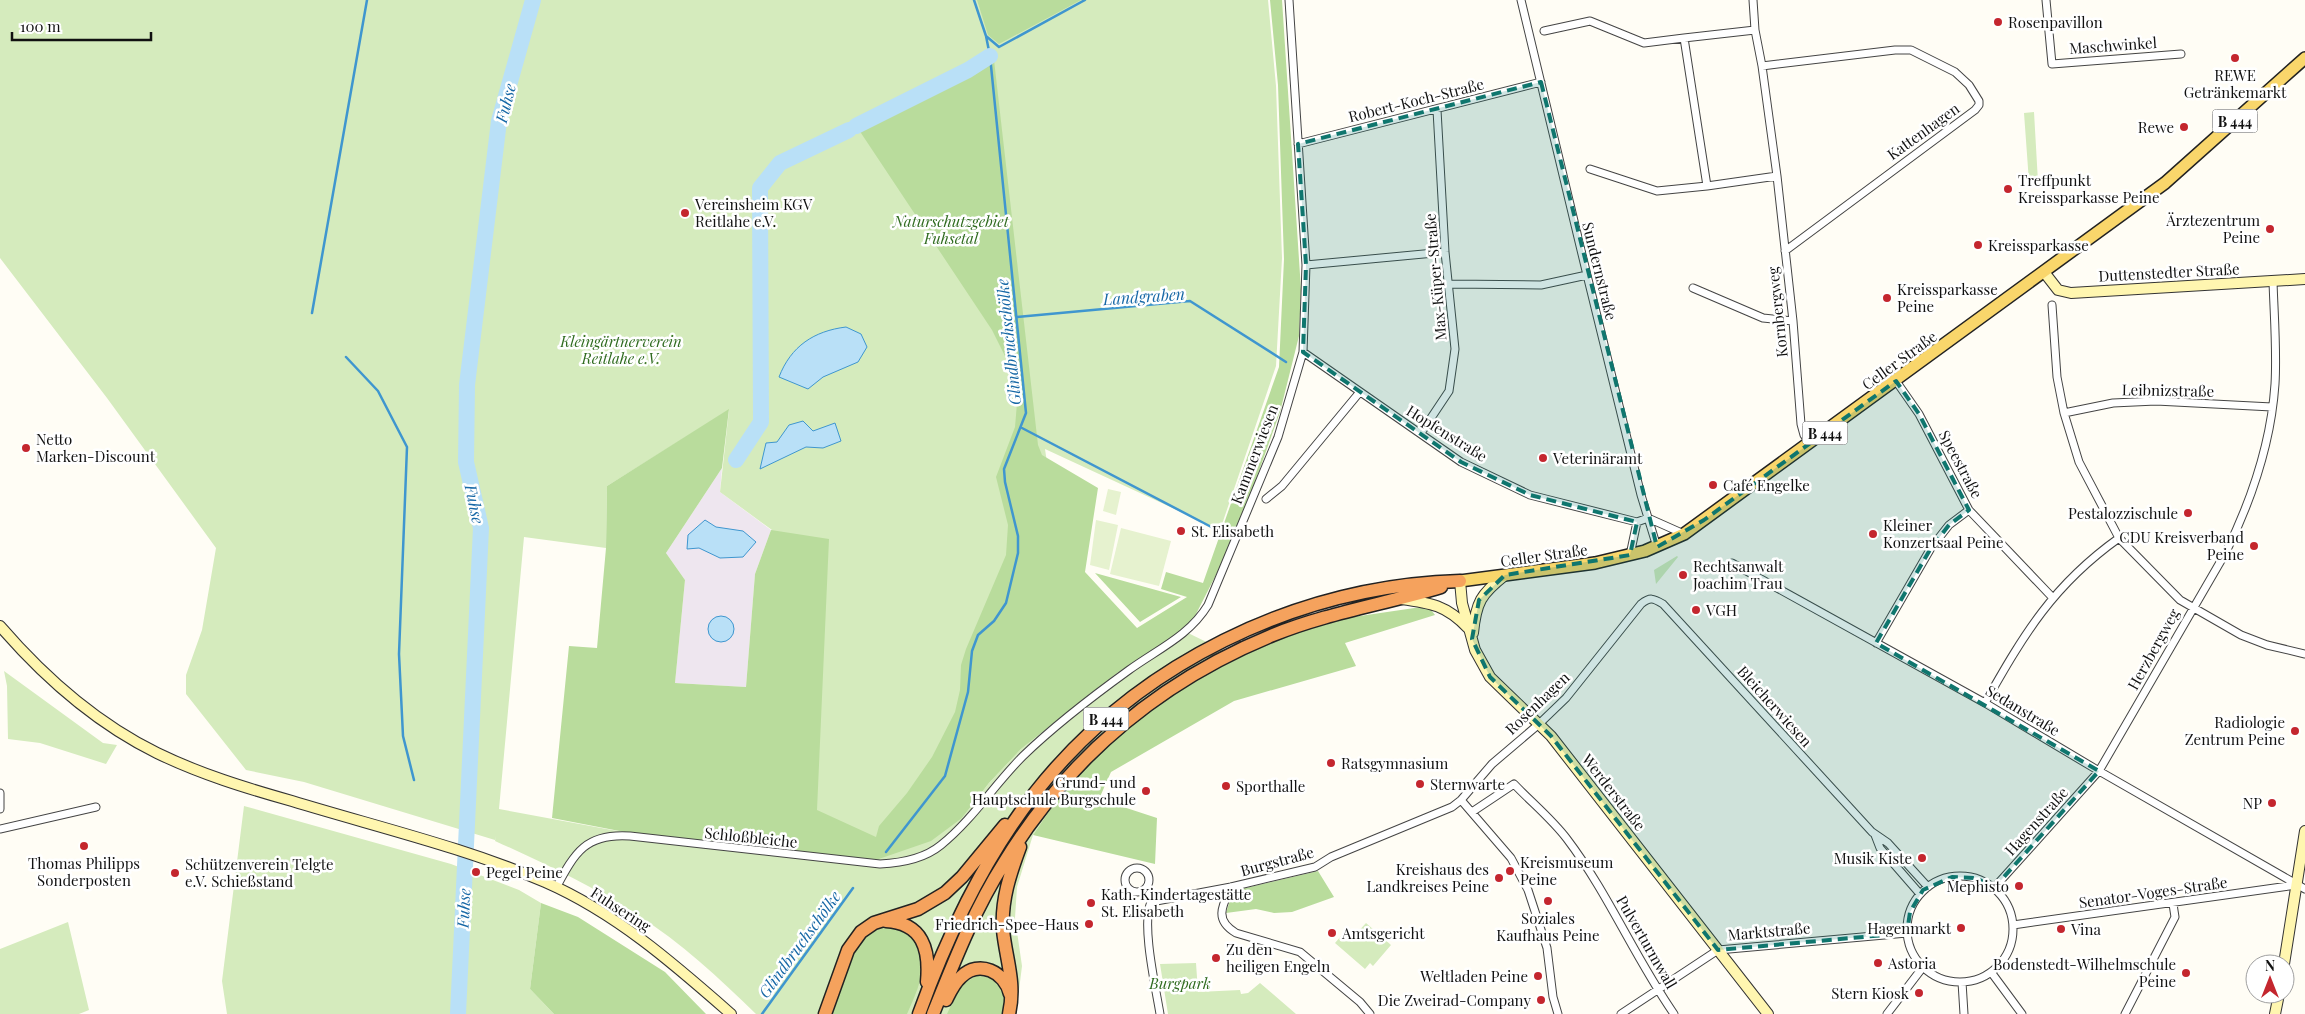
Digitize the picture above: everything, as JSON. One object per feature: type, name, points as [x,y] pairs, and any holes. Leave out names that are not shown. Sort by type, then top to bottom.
[{"type":"highway","name":"B 444","points":[[934,1014],[971,924],[1003,864],[1027,828],[1072,772],[1124,722],[1149,702],[1188,677],[1224,657],[1274,634],[1352,609],[1401,599],[1460,581]]},
{"type":"highway","name":"B 444","points":[[919,1014],[940,959],[973,888],[1016,820],[1061,763],[1120,706],[1167,672],[1218,644],[1268,620],[1354,594],[1409,584],[1460,581]]},
{"type":"highway","points":[[825,1014],[851,944],[861,932],[874,923],[918,909],[945,893],[962,878],[1002,826],[1016,820]]},
{"type":"highway","points":[[1008,1014],[1012,977],[1004,940],[1003,908],[1007,884],[1027,828]]},
{"type":"highway","points":[[874,923],[887,921],[900,923],[912,930],[922,941],[929,962],[925,997]]},
{"type":"highway","points":[[934,1014],[942,1008],[960,978],[977,969],[990,970],[1001,976],[1009,986],[1011,999]]},
{"type":"main road","name":"Celler Straße","points":[[1460,581],[1579,566],[1657,547],[1684,534],[1810,444],[2165,183],[2305,58]]},
{"type":"street","name":"Kammerwiesen","points":[[957,829],[1023,756],[1070,715],[1142,660],[1185,633],[1200,617],[1215,588],[1278,437],[1303,352],[1306,265],[1289,0]]},
{"type":"street","name":"Sundernstraße","points":[[1521,0],[1587,275],[1657,547]]},
{"type":"street","name":"Kornbergweg","points":[[1753,0],[1755,30],[1762,66],[1777,176],[1793,321],[1801,424],[1804,435],[1810,444]]},
{"type":"street","name":"Maschwinkel","points":[[2046,0],[2052,64],[2181,54]]},
{"type":"street","points":[[1544,31],[1590,21],[1644,44],[1755,30]]},
{"type":"street","points":[[1684,38],[1707,186]]},
{"type":"street","name":"Kattenhagen","points":[[1762,66],[1895,50],[1911,50],[1955,72],[1969,84],[1979,101],[1979,105],[1975,110],[1785,250]]},
{"type":"street","name":"Robert-Koch-Straße","points":[[1298,144],[1541,82]]},
{"type":"street","name":"Max-Küper-Straße","points":[[1421,433],[1449,391],[1455,349],[1450,284],[1445,252],[1437,110]]},
{"type":"street","points":[[1590,169],[1658,191],[1777,176]]},
{"type":"street","points":[[1306,265],[1445,252]]},
{"type":"street","name":"Duttenstedter Straße","points":[[2044,272],[2058,290],[2071,293],[2305,279]]},
{"type":"street","points":[[1450,284],[1541,284],[1587,275]]},
{"type":"street","points":[[2273,281],[2276,366],[2268,438],[2249,503],[2226,552],[2192,607],[2241,634],[2266,645],[2305,654]]},
{"type":"street","points":[[1693,288],[1763,318],[1793,321]]},
{"type":"street","name":"Herzbergweg","points":[[2052,305],[2057,377],[2064,413],[2079,462],[2119,538],[2180,600],[2192,607],[2172,647],[2098,771]]},
{"type":"street","name":"Hopfenstraße","points":[[1303,352],[1461,462],[1530,495],[1637,522]]},
{"type":"street","name":"Speestraße","points":[[1896,380],[1919,414],[1969,510],[2052,597]]},
{"type":"street","name":"Kammerwiesen","points":[[1266,499],[1282,486],[1359,392]]},
{"type":"street","name":"Leibnizstraße","points":[[2064,413],[2113,404],[2156,401],[2272,407]]},
{"type":"street","points":[[1876,643],[1931,548],[1949,525],[1969,510]]},
{"type":"street","points":[[1630,555],[1637,522],[1648,518],[1684,534]]},
{"type":"street","points":[[1985,703],[2018,645],[2052,597],[2093,556],[2119,538]]},
{"type":"street","name":"Sedanstraße","points":[[1732,563],[1985,703],[2098,771],[2238,849],[2301,887]]},
{"type":"street","points":[[1470,633],[1479,600],[1505,575]]},
{"type":"street","name":"Werderstraße","points":[[1460,581],[1470,633],[1481,664],[1490,677],[1551,736],[1768,1014]]},
{"type":"street","name":"Rosenhagen","points":[[1430,817],[1461,800],[1492,764],[1566,698],[1641,604],[1653,598]]},
{"type":"street","name":"Bleicherwiesen","points":[[1653,598],[1663,604],[1875,835],[1888,843],[1928,887]]},
{"type":"street","points":[[1401,599],[1434,604],[1446,609],[1470,633]]},
{"type":"street","name":"Fuhsering","points":[[0,626],[48,677],[80,704],[124,735],[181,764],[244,787],[479,856],[556,888],[591,906],[664,956],[731,1014]]},
{"type":"street","name":"Hagenstraße","points":[[1994,888],[2098,771]]},
{"type":"street","name":"Pulverturmwall","points":[[1472,812],[1514,784],[1566,838],[1606,899],[1658,990],[1674,1014]]},
{"type":"street","points":[[0,793],[0,809]]},
{"type":"street","points":[[1461,800],[1511,858],[1528,890],[1547,948],[1553,997],[1558,1014]]},
{"type":"street","points":[[0,829],[96,807]]},
{"type":"street","name":"Burgstraße","points":[[1151,902],[1231,887],[1315,867],[1331,857],[1430,817]]},
{"type":"street","name":"Schloßbleiche","points":[[556,888],[579,851],[592,841],[604,836],[630,836],[880,864],[899,863],[920,857],[940,846],[957,829]]},
{"type":"street","points":[[2286,954],[2301,887],[2305,831]]},
{"type":"street","name":"Bleicherwiesen","points":[[1875,835],[1880,848],[1920,894]]},
{"type":"street","points":[[1952,876],[1976,878],[1994,888],[2007,904],[2013,925],[2008,952],[1991,972],[1982,977],[1962,982],[1941,978],[1923,967],[1912,951],[1907,933],[1910,912],[1920,894],[1939,880],[1952,876]]},
{"type":"street","points":[[1231,887],[1222,911],[1224,925],[1236,934],[1300,952],[1360,1002],[1370,1014]]},
{"type":"street","name":"Senator-Voges-Straße","points":[[2013,925],[2301,887]]},
{"type":"street","points":[[1144,890],[1151,902],[1147,910],[1150,959],[1160,1014]]},
{"type":"street","points":[[2125,1014],[2175,917],[2173,904]]},
{"type":"street","name":"Marktstraße","points":[[1621,1014],[1718,950],[1907,933]]},
{"type":"street","points":[[1887,1014],[1923,967]]},
{"type":"street","points":[[1991,972],[2022,1014]]},
{"type":"street","points":[[1962,982],[1964,1014]]},
{"type":"highlighted area","points":[[1541,82],[1657,547],[1704,520],[1896,381],[1919,414],[1969,510],[1949,525],[1931,548],[1876,643],[2099,771],[1994,888],[1976,878],[1952,877],[1923,890],[1910,912],[1907,933],[1718,950],[1551,736],[1490,677],[1472,639],[1479,600],[1505,575],[1630,555],[1637,522],[1530,495],[1461,462],[1303,352],[1306,265],[1298,144]]},
{"type":"shaded area","points":[[722,468],[720,492],[771,530],[755,574],[746,687],[675,683],[685,580],[666,553]]},
{"type":"green space","name":"Naturschutzgebiet Fuhsetal","points":[[0,0],[1268,0],[1276,86],[1282,258],[1276,366],[1220,530],[1045,449],[1053,504],[1082,580],[885,843],[735,836],[772,530],[720,492],[729,410],[607,486],[606,548],[524,537],[499,809],[666,840],[873,861],[962,818],[989,783],[1021,749],[1117,673],[1184,631],[1233,655],[1062,792],[1033,835],[1017,887],[1015,918],[1022,966],[1016,1014],[756,1014],[699,961],[653,926],[620,904],[550,866],[495,841],[496,836],[495,840],[304,782],[246,770],[186,694],[186,675],[202,630],[216,548],[107,398],[0,258]]},
{"type":"green space","points":[[977,0],[1081,0],[999,44],[988,35]]},
{"type":"green space","points":[[1270,0],[1282,0],[1301,290],[1299,336],[1280,412],[1254,485],[1220,567],[1195,616],[1184,631],[1117,673],[1021,749],[989,783],[962,818],[931,841],[873,861],[666,840],[552,818],[569,646],[597,648],[606,548],[607,486],[729,409],[722,468],[666,553],[685,580],[675,683],[746,687],[755,574],[771,530],[829,539],[817,810],[876,837],[879,826],[907,793],[932,757],[955,712],[960,690],[961,665],[966,649],[1006,555],[1008,525],[996,477],[1015,427],[1017,403],[1013,372],[992,330],[859,130],[994,60],[1038,445],[1042,455],[1098,488],[1085,572],[1137,628],[1187,597],[1161,589],[1166,572],[1203,583],[1279,367],[1284,259],[1278,85]]},
{"type":"green space","points":[[2034,112],[2038,182],[2029,182],[2024,113]]},
{"type":"green space","points":[[1108,489],[1121,492],[1116,515],[1103,511]]},
{"type":"green space","points":[[1096,520],[1118,525],[1109,570],[1090,565]]},
{"type":"green space","points":[[1121,528],[1171,541],[1159,586],[1110,574]]},
{"type":"green space","points":[[1678,557],[1656,584],[1654,570]]},
{"type":"green space","points":[[1095,573],[1181,597],[1140,622]]},
{"type":"green space","points":[[1428,606],[1435,615],[1345,643],[1356,666],[1234,701],[1111,772],[1099,799],[1157,818],[1155,864],[1033,835],[1062,792],[1099,750],[1155,706],[1233,655],[1319,622]]},
{"type":"green space","points":[[4,671],[103,743],[117,745],[106,764],[40,743],[8,739],[7,686]]},
{"type":"green space","points":[[244,806],[451,864],[519,890],[541,903],[530,989],[554,1014],[227,1014],[222,981]]},
{"type":"green space","points":[[1318,871],[1334,897],[1292,912],[1274,913],[1256,909],[1226,913],[1233,891]]},
{"type":"green space","points":[[541,903],[578,917],[665,972],[706,1014],[554,1014],[530,989]]},
{"type":"green space","points":[[68,922],[89,1010],[79,1014],[0,1014],[0,949]]},
{"type":"green space","points":[[1366,923],[1391,945],[1373,966],[1370,963],[1365,969],[1335,943],[1348,928],[1356,934]]},
{"type":"green space","points":[[885,926],[904,930],[914,938],[923,958],[920,981],[907,1014],[832,1014],[852,957],[867,935]]},
{"type":"green space","name":"Burgpark","points":[[1196,963],[1198,992],[1240,990],[1241,994],[1248,993],[1260,983],[1296,1014],[1168,1014],[1160,964]]},
{"type":"green space","points":[[976,976],[993,979],[1002,986],[1005,998],[1004,1014],[947,1014],[960,986]]},
{"type":"water","points":[[846,327],[861,334],[867,347],[858,362],[823,377],[808,389],[779,377],[790,357],[805,342],[824,332]]},
{"type":"water","points":[[803,421],[813,431],[835,423],[841,441],[823,448],[806,447],[760,469],[766,443],[777,442],[789,425]]},
{"type":"water","points":[[705,520],[716,527],[743,531],[756,542],[743,557],[720,558],[699,548],[687,549],[688,535]]},
{"type":"water","points":[[721,616],[730,620],[734,629],[730,638],[721,642],[712,638],[708,629],[712,620]]},
{"type":"waterway","points":[[312,313],[367,0]]},
{"type":"waterway","name":"Fuhse","points":[[458,1014],[481,528],[466,462],[467,385],[499,121],[533,0]]},
{"type":"waterway","name":"Glindbruchschölke","points":[[886,852],[945,776],[968,692],[972,651],[978,635],[994,621],[1006,603],[1018,553],[1018,536],[1005,482],[1004,469],[1026,413],[990,56],[986,36],[974,0]]},
{"type":"waterway","points":[[986,36],[999,47],[1085,0]]},
{"type":"waterway","points":[[856,126],[968,70],[990,56]]},
{"type":"waterway","points":[[736,460],[761,422],[760,188],[780,163],[849,130]]},
{"type":"waterway","name":"Landgraben","points":[[1017,317],[1190,301],[1286,362]]},
{"type":"waterway","points":[[346,357],[378,391],[407,447],[399,654],[403,736],[414,780]]},
{"type":"waterway","points":[[1022,428],[1219,531]]},
{"type":"waterway","name":"Glindbruchschölke","points":[[762,1014],[853,888]]},
{"type":"place","name":"Rosenpavillon","points":[[1998,22]]},
{"type":"place","name":"REWE Getränkemarkt","points":[[2235,58]]},
{"type":"place","name":"Rewe","points":[[2184,127]]},
{"type":"place","name":"Treffpunkt Kreissparkasse Peine","points":[[2008,189]]},
{"type":"place","name":"Vereinsheim KGV Reitlahe e.V.","points":[[685,213]]},
{"type":"place","name":"Ärztezentrum Peine","points":[[2270,229]]},
{"type":"place","name":"Kreissparkasse","points":[[1978,245]]},
{"type":"place","name":"Kreissparkasse Peine","points":[[1887,298]]},
{"type":"place","name":"Netto Marken-Discount","points":[[26,448]]},
{"type":"place","name":"Veterinäramt","points":[[1543,458]]},
{"type":"place","name":"Café Engelke","points":[[1713,485]]},
{"type":"place","name":"Pestalozzischule","points":[[2188,513]]},
{"type":"place","name":"St. Elisabeth","points":[[1181,531]]},
{"type":"place","name":"Kleiner Konzertsaal Peine","points":[[1873,534]]},
{"type":"place","name":"CDU Kreisverband Peine","points":[[2254,546]]},
{"type":"place","name":"Rechtsanwalt Joachim Trau","points":[[1683,575]]},
{"type":"place","name":"VGH","points":[[1696,610]]},
{"type":"place","name":"Radiologie Zentrum Peine","points":[[2295,731]]},
{"type":"place","name":"Ratsgymnasium","points":[[1331,763]]},
{"type":"place","name":"Sternwarte","points":[[1420,784]]},
{"type":"place","name":"Sporthalle","points":[[1226,786]]},
{"type":"place","name":"Grund- und Hauptschule Burgschule","points":[[1146,791]]},
{"type":"place","name":"NP","points":[[2272,803]]},
{"type":"place","name":"Thomas Philipps Sonderposten","points":[[84,846]]},
{"type":"place","name":"Musik Kiste","points":[[1922,858]]},
{"type":"place","name":"Kreismuseum Peine","points":[[1510,871]]},
{"type":"place","name":"Pegel Peine","points":[[476,872]]},
{"type":"place","name":"Schützenverein Telgte e.V. Schießstand","points":[[175,873]]},
{"type":"place","name":"Kreishaus des Landkreises Peine","points":[[1499,878]]},
{"type":"place","name":"Mephisto","points":[[2019,886]]},
{"type":"place","name":"Soziales Kaufhaus Peine","points":[[1548,901]]},
{"type":"place","name":"Kath. Kindertagestätte St. Elisabeth","points":[[1091,903]]},
{"type":"place","name":"Friedrich-Spee-Haus","points":[[1089,924]]},
{"type":"place","name":"Hagenmarkt","points":[[1961,928]]},
{"type":"place","name":"Vina","points":[[2061,929]]},
{"type":"place","name":"Amtsgericht","points":[[1332,933]]},
{"type":"place","name":"Zu den heiligen Engeln","points":[[1216,958]]},
{"type":"place","name":"Astoria","points":[[1878,963]]},
{"type":"place","name":"Bodenstedt-Wilhelmschule Peine","points":[[2186,973]]},
{"type":"place","name":"Weltladen Peine","points":[[1538,976]]},
{"type":"place","name":"Stern Kiosk","points":[[1919,993]]},
{"type":"place","name":"Die Zweirad-Company","points":[[1541,1000]]},
{"type":"park label","name":"Kleingärtnerverein Reitlahe e.V.","points":[[621,350]]}]
